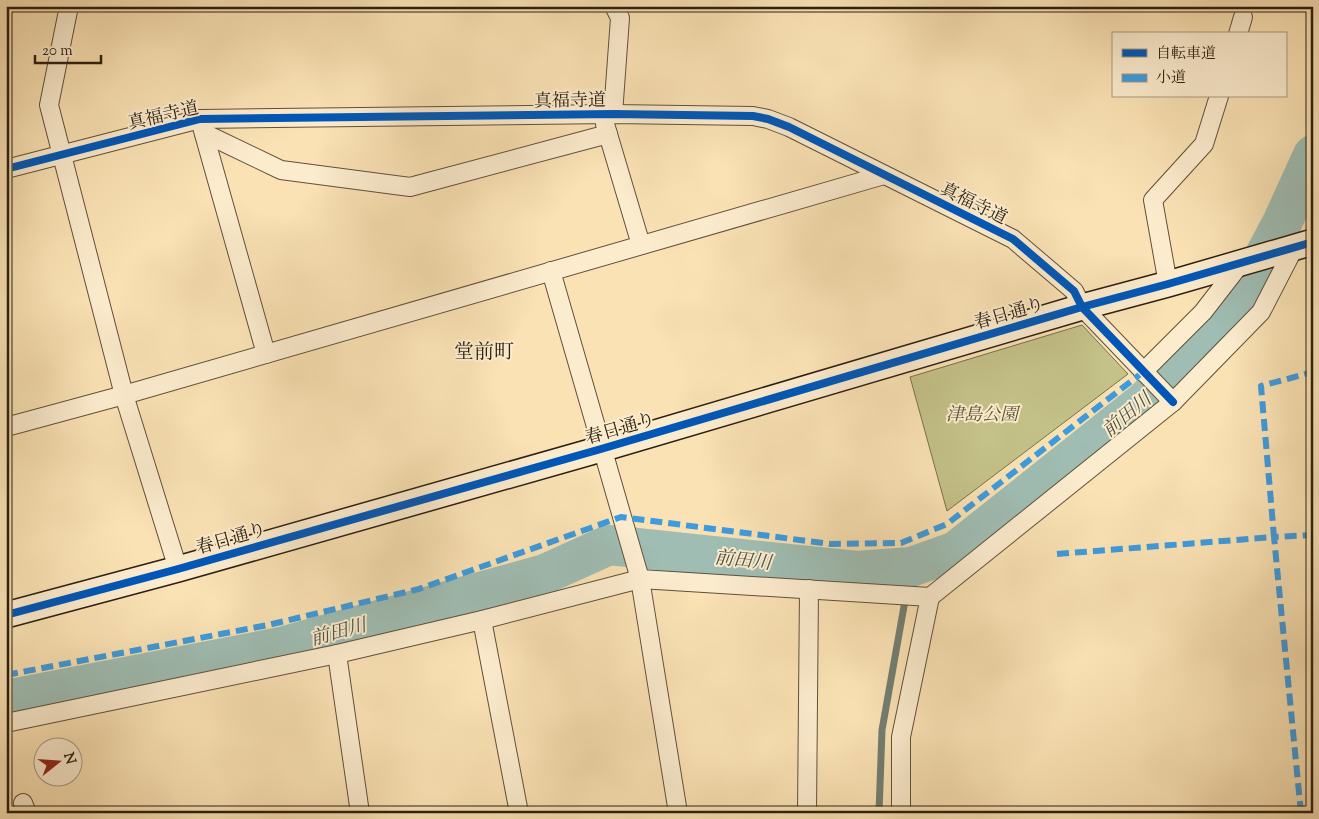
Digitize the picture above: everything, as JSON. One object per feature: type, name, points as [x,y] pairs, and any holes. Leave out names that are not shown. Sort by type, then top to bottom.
[{"type":"street","points":[[68,6],[50,105],[124,395],[178,569]]},
{"type":"street","points":[[614,6],[620,18],[608,114],[608,134],[641,245]]},
{"type":"street","points":[[1168,284],[1154,200],[1204,144],[1218,98]]},
{"type":"street","name":"真福寺道","points":[[6,169],[202,126],[608,114],[753,116],[768,119],[789,127],[1013,239],[1074,290],[1082,307],[1173,402]]},
{"type":"street","points":[[202,126],[281,170],[410,186],[608,134]]},
{"type":"street","points":[[202,126],[266,354]]},
{"type":"street","points":[[6,427],[124,395],[884,175]]},
{"type":"street","points":[[901,813],[901,737],[930,597],[1173,402],[1261,312],[1304,245]]},
{"type":"street","name":"春日通り","points":[[6,615],[178,569],[601,449],[1082,307],[1304,245]]},
{"type":"street","points":[[1143,372],[1203,312],[1241,263]]},
{"type":"street","points":[[551,271],[640,579],[678,813]]},
{"type":"street","points":[[6,723],[337,654],[482,620],[640,579],[930,597]]},
{"type":"street","points":[[807,813],[809,590]]},
{"type":"street","points":[[482,620],[519,813]]},
{"type":"street","points":[[337,654],[360,813]]},
{"type":"green space","name":"津島公園","points":[[1082,325],[1128,374],[947,511],[910,377]]},
{"type":"waterway","name":"前田川","points":[[6,700],[281,647],[545,574],[609,545],[857,571],[911,567],[956,551],[1145,401],[1239,304],[1283,221],[1313,155]]},
{"type":"waterway","points":[[879,813],[882,730],[911,567]]},
{"type":"marked path","points":[[6,675],[268,625],[419,589],[621,517],[831,544],[901,543],[947,524],[1143,372]]},
{"type":"marked path","points":[[1057,554],[1274,537],[1261,386],[1313,372]]},
{"type":"marked path","points":[[1301,813],[1274,537],[1313,535]]},
{"type":"cycle path","points":[[6,169],[200,119],[613,114],[753,116],[768,119],[789,127],[1013,239],[1074,291],[1082,307],[1173,402]]},
{"type":"cycle path","points":[[6,615],[178,569],[601,449],[1082,307],[1313,242]]},
{"type":"district","name":"堂前町","points":[[484,351]]}]
